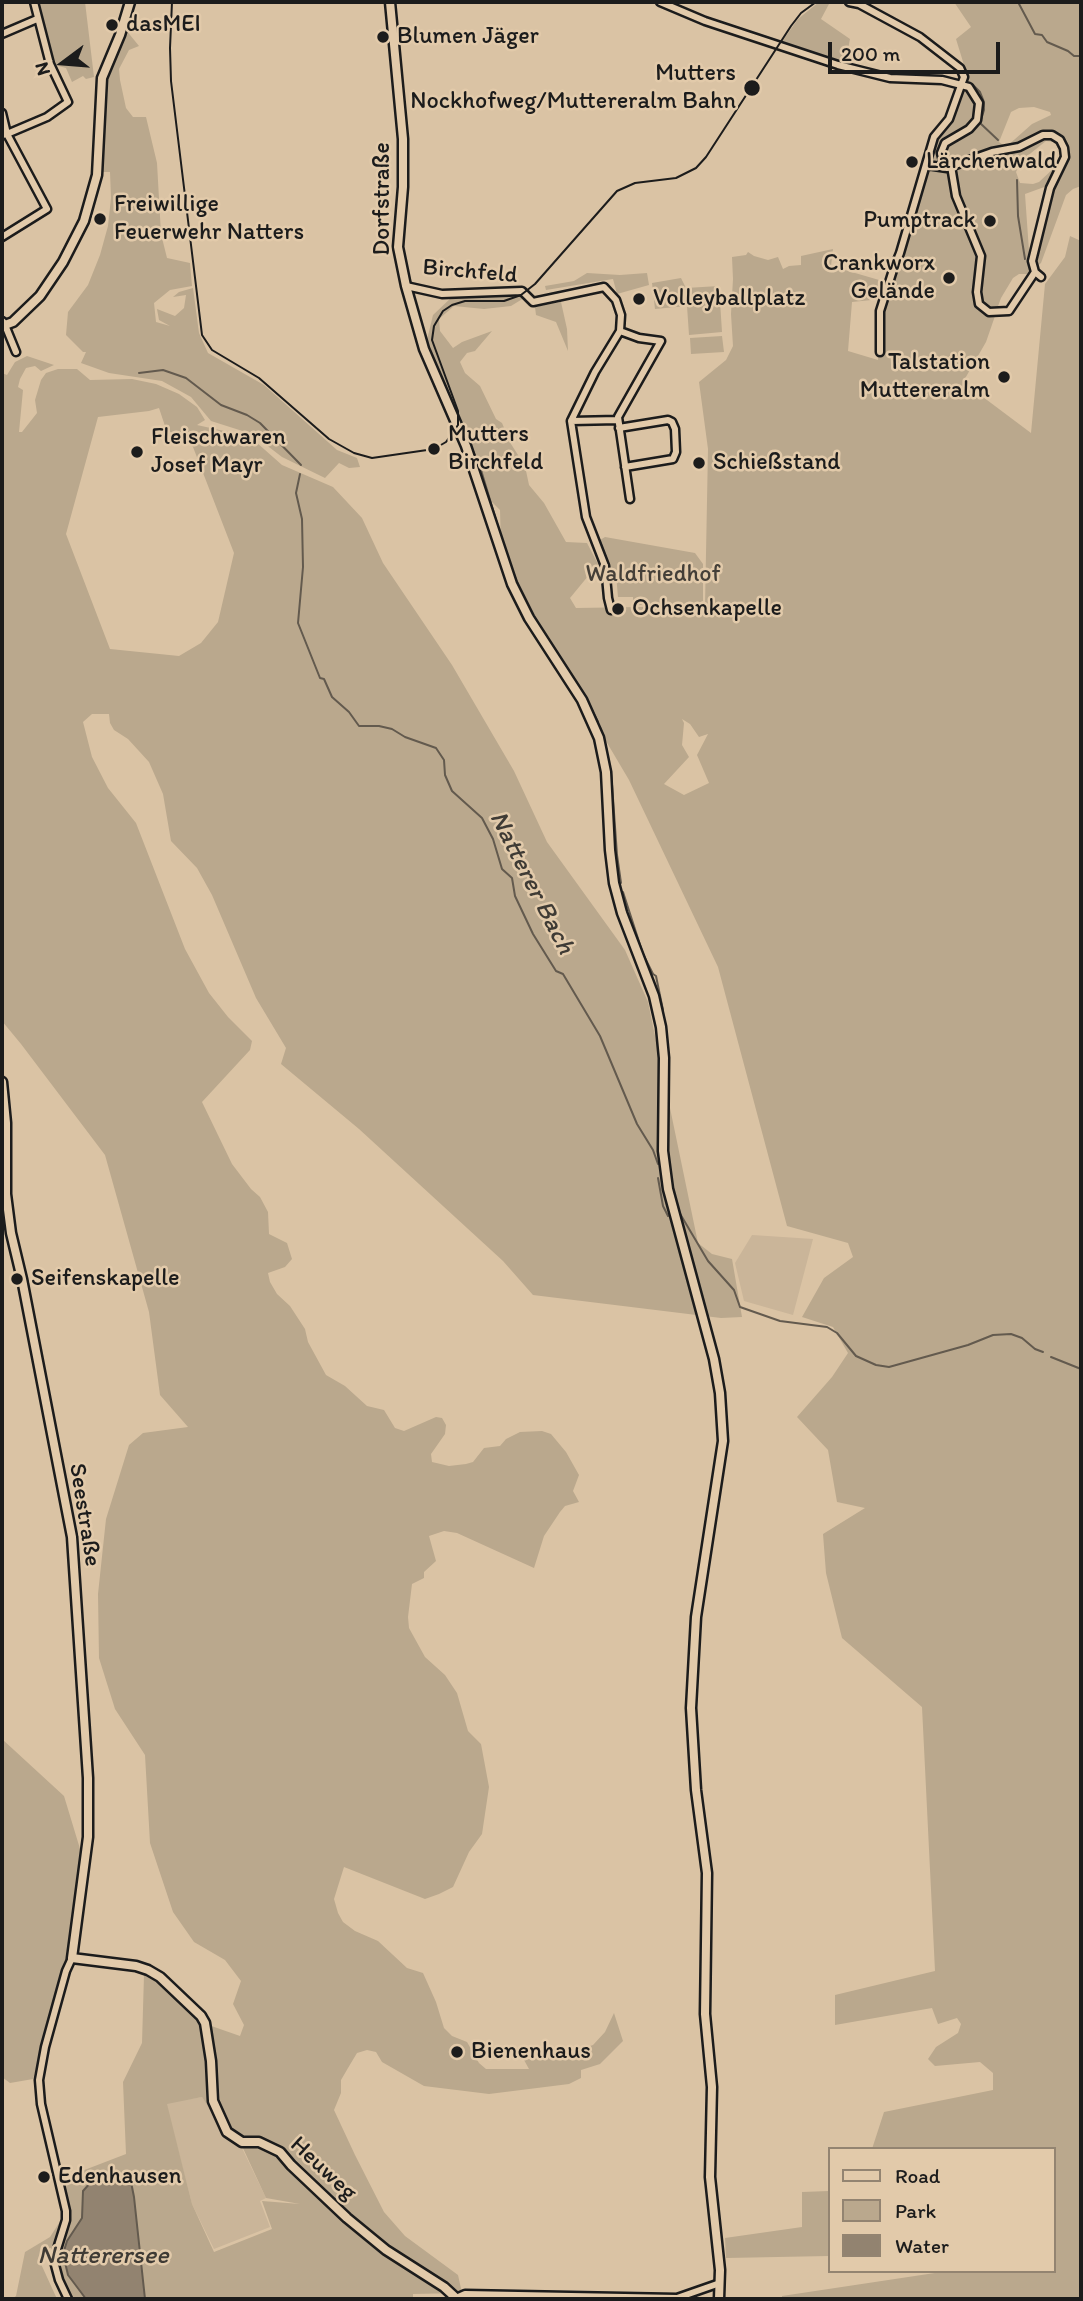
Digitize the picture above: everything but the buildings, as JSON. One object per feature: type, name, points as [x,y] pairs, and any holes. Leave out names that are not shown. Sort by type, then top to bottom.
[{"type":"main road","points":[[3,324],[10,324],[46,289],[76,241],[84,221],[97,175],[101,85],[105,67],[121,35],[130,2]]},
{"type":"main road","name":"Dorfstraße","points":[[390,2],[403,139],[403,187],[398,239],[406,286],[424,349],[459,429],[517,595],[582,701],[599,738],[606,772],[610,850],[616,890],[654,996],[661,1027],[664,1058],[663,1136],[668,1189],[714,1359],[720,1393],[723,1425],[721,1456],[696,1617],[691,1708],[696,1790],[706,1872],[705,2003],[713,2105],[710,2177],[720,2283],[719,2299]]},
{"type":"main road","name":"Seestraße","points":[[2,1082],[9,1223],[72,1536],[88,1778],[88,1838],[72,1958]]},
{"type":"main road","name":"Heuweg","points":[[72,1958],[136,1966],[160,1977],[205,2023],[209,2036],[213,2101],[227,2132],[242,2142],[259,2142],[280,2152],[346,2218],[386,2250],[457,2298]]},
{"type":"street","points":[[4,135],[47,117],[68,102],[50,64],[34,2]]},
{"type":"street","points":[[660,2],[705,21],[838,65],[890,79],[942,80],[963,83],[970,87],[976,96],[979,113],[971,127],[943,145],[942,158],[951,166],[956,195],[981,256],[978,302],[989,312],[1005,313],[1013,309],[1038,274],[1032,261],[1050,188],[1065,157],[1062,142],[1052,135],[1044,135],[1019,147],[992,152],[951,166],[941,169],[927,164]]},
{"type":"street","points":[[849,2],[859,4],[920,37],[962,70],[963,83],[949,120],[934,137],[880,311],[880,352]]},
{"type":"street","points":[[2,34],[37,19]]},
{"type":"street","points":[[2,113],[4,135],[47,209],[2,237]]},
{"type":"street","name":"Birchfeld","points":[[406,286],[442,294],[522,291],[533,302],[604,287],[616,300],[621,315],[620,331]]},
{"type":"street","points":[[3,324],[16,352]]},
{"type":"street","points":[[611,610],[605,566],[586,517],[571,421],[595,372],[620,331],[639,338],[661,341],[623,405],[618,424],[629,499]]},
{"type":"street","points":[[571,421],[618,424],[668,420],[672,422],[676,452],[673,459],[625,467]]},
{"type":"street","points":[[68,2299],[55,2266],[66,2220],[41,2104],[39,2080],[48,2034],[72,1958]]},
{"type":"street","name":"Heuweg","points":[[457,2298],[465,2294],[677,2298],[720,2283]]},
{"type":"shaded area","points":[[752,1235],[813,1239],[793,1315],[744,1301],[735,1263]]},
{"type":"shaded area","points":[[202,2097],[222,2129],[241,2146],[266,2198],[260,2201],[270,2227],[214,2249],[192,2204],[166,2103]]},
{"type":"green space","points":[[38,2],[85,2],[94,77],[86,79],[83,76],[72,82],[66,68],[51,64]]},
{"type":"green space","points":[[819,2],[829,4],[821,19],[850,39],[845,64],[781,43],[798,19]]},
{"type":"green space","points":[[954,2],[1081,2],[1081,186],[1066,195],[1041,263],[1027,274],[1019,274],[1013,278],[1001,298],[997,309],[1001,309],[995,316],[986,342],[963,382],[1031,433],[1045,284],[1065,257],[1070,236],[1081,241],[1081,2299],[782,2299],[782,2296],[935,2273],[1055,2273],[1055,2147],[873,2147],[884,2112],[993,2090],[993,2073],[980,2062],[935,2066],[928,2059],[936,2047],[958,2033],[961,2024],[957,2018],[938,2024],[932,2008],[835,2025],[835,1995],[935,1971],[922,1707],[842,1638],[826,1573],[823,1534],[865,1508],[837,1502],[828,1450],[797,1417],[832,1377],[848,1353],[833,1327],[802,1317],[824,1278],[853,1257],[848,1243],[787,1226],[718,967],[629,780],[521,594],[501,545],[500,510],[487,497],[454,406],[426,344],[433,315],[453,296],[517,292],[524,298],[511,306],[484,309],[454,306],[439,319],[440,331],[453,348],[492,331],[475,351],[467,353],[460,362],[465,373],[480,386],[496,419],[502,423],[525,466],[529,485],[544,503],[566,542],[587,543],[598,564],[570,598],[576,608],[705,606],[708,449],[699,382],[726,360],[733,346],[732,257],[746,255],[748,252],[768,260],[778,257],[783,269],[801,265],[801,256],[833,249],[831,266],[886,282],[881,299],[852,302],[848,351],[878,360],[882,311],[926,170],[937,140],[950,122],[968,78],[956,39],[971,27]],"holes":[[[1034,107],[1050,112],[1051,115],[1032,124],[1006,147],[999,142],[1011,112],[1019,108]],[[1046,141],[1054,142],[1059,150],[1060,158],[1054,168],[1039,182],[1020,183],[1016,172],[1021,161]],[[1047,186],[1038,230],[1031,252],[1025,194]],[[682,719],[690,724],[699,737],[708,734],[697,755],[709,783],[684,795],[664,784],[689,757],[682,745]]]},
{"type":"green space","points":[[126,30],[139,46],[129,50],[119,69],[120,80],[126,108],[133,117],[146,117],[157,163],[161,234],[167,258],[190,263],[192,286],[170,290],[154,303],[156,322],[170,326],[159,320],[157,309],[175,316],[184,308],[186,295],[173,297],[193,288],[199,333],[208,353],[264,385],[337,450],[357,458],[360,467],[349,468],[339,463],[325,478],[282,457],[252,434],[211,421],[191,397],[162,381],[109,373],[81,363],[86,352],[66,335],[68,312],[88,285],[108,226],[110,172],[103,172],[101,164],[104,143],[103,92],[105,77]]},
{"type":"green space","points":[[587,273],[647,273],[649,285],[617,294],[613,279],[546,290],[545,286],[574,281]]},
{"type":"green space","points":[[681,278],[686,288],[719,286],[722,332],[689,335],[687,306],[655,309],[652,283]]},
{"type":"green space","points":[[561,302],[567,329],[568,351],[556,322],[536,315],[535,307]]},
{"type":"green space","points":[[722,336],[724,352],[691,354],[690,338]]},
{"type":"green space","points":[[27,356],[54,365],[41,371],[35,366],[26,368],[20,379],[18,387],[23,390],[19,432],[22,432],[37,413],[35,400],[46,373],[58,369],[77,369],[90,380],[132,379],[156,384],[179,394],[197,407],[205,420],[197,425],[233,433],[256,442],[282,465],[333,487],[362,518],[383,563],[452,665],[514,771],[547,842],[625,950],[648,1002],[698,1243],[712,1254],[732,1259],[742,1317],[721,1318],[533,1295],[503,1261],[359,1129],[281,1064],[286,1048],[256,998],[212,895],[197,868],[171,841],[163,794],[149,762],[128,739],[114,730],[109,714],[92,714],[83,722],[92,757],[108,788],[136,823],[185,949],[209,993],[252,1041],[250,1050],[202,1102],[232,1164],[260,1197],[268,1212],[269,1234],[287,1243],[292,1259],[285,1267],[268,1273],[270,1282],[305,1329],[308,1342],[326,1375],[345,1386],[367,1406],[384,1410],[395,1428],[404,1431],[436,1417],[442,1418],[446,1425],[445,1434],[431,1454],[432,1462],[449,1466],[466,1464],[473,1462],[484,1448],[500,1446],[506,1439],[520,1432],[542,1431],[551,1434],[566,1452],[579,1475],[573,1491],[579,1502],[565,1506],[560,1512],[544,1536],[534,1568],[457,1533],[444,1531],[429,1536],[436,1561],[424,1572],[424,1578],[412,1584],[409,1628],[425,1657],[445,1675],[457,1693],[468,1731],[481,1744],[489,1787],[482,1834],[469,1852],[453,1887],[439,1894],[425,1899],[344,1867],[334,1899],[343,1922],[355,1931],[378,1941],[407,1968],[423,1973],[444,2028],[452,2036],[467,2042],[479,2063],[486,2069],[529,2069],[524,2060],[572,2052],[593,2045],[605,2032],[614,2013],[623,2041],[600,2064],[581,2070],[581,2078],[569,2084],[489,2094],[424,2086],[382,2062],[376,2052],[367,2050],[357,2053],[341,2080],[341,2093],[334,2110],[384,2212],[405,2236],[458,2275],[462,2293],[413,2294],[413,2299],[69,2299],[60,2276],[57,2253],[69,2222],[61,2179],[126,2154],[123,2082],[142,2043],[144,1975],[155,1980],[200,2022],[240,2036],[244,2025],[233,2004],[241,1981],[225,1960],[194,1942],[173,1912],[150,1843],[145,1755],[115,1709],[99,1658],[98,1594],[106,1519],[129,1445],[143,1433],[188,1427],[160,1395],[149,1312],[105,1155],[2,1021],[2,373],[7,375],[15,362]],"holes":[[[159,408],[166,429],[193,447],[234,553],[218,622],[201,643],[179,656],[110,649],[66,534],[98,417]],[[202,2097],[222,2129],[242,2146],[266,2198],[300,2204],[262,2201],[272,2229],[214,2252],[192,2204],[167,2104]]]},
{"type":"green space","name":"Waldfriedhof","points":[[605,537],[695,553],[703,564],[703,601],[695,605],[633,605],[633,597],[618,597],[616,574],[611,573],[600,544],[600,540]]},
{"type":"green space","points":[[2,1739],[64,1796],[84,1862],[68,1957],[33,2079],[10,2083],[2,2077]]},
{"type":"green space","points":[[828,2191],[828,2256],[726,2258],[725,2238],[802,2227],[802,2192]]},
{"type":"green space","points":[[61,2220],[61,2228],[54,2245],[42,2255],[41,2264],[57,2299],[12,2299],[16,2296],[25,2252],[50,2237]]},
{"type":"water","name":"Natterersee","points":[[124,2176],[131,2182],[134,2197],[145,2299],[86,2299],[68,2275],[63,2254],[67,2241],[82,2218],[83,2191],[91,2182]]},
{"type":"waterway","points":[[1018,2],[1035,34],[1042,35],[1047,42],[1074,56],[1081,56]]},
{"type":"waterway","points":[[972,84],[980,92],[984,102],[980,123],[998,140]]},
{"type":"waterway","points":[[1005,156],[1012,169]]},
{"type":"waterway","points":[[1017,180],[1018,216],[1025,259]]},
{"type":"waterway","name":"Natterer Bach","points":[[139,373],[163,370],[186,378],[221,405],[260,423],[301,465]]},
{"type":"waterway","points":[[460,420],[481,470],[503,543]]},
{"type":"waterway","name":"Natterer Bach","points":[[300,474],[296,493],[302,519],[303,567],[298,623],[320,678],[324,679],[332,697],[349,712],[359,726],[392,729],[405,737],[436,748],[444,760],[445,775],[452,791],[482,818],[493,839],[502,869],[512,878],[515,896],[533,934],[556,971],[563,974],[600,1036],[637,1124],[658,1164]]},
{"type":"waterway","points":[[505,552],[521,592]]},
{"type":"waterway","points":[[525,601],[537,623]]},
{"type":"waterway","points":[[552,646],[598,722]]},
{"type":"waterway","points":[[600,727],[607,751]]},
{"type":"waterway","points":[[611,770],[621,883]]},
{"type":"waterway","points":[[623,892],[643,954],[656,976],[663,1010]]},
{"type":"waterway","name":"Natterer Bach","points":[[658,1178],[663,1206],[668,1216]]},
{"type":"waterway","name":"Natterer Bach","points":[[679,1212],[708,1261],[734,1290],[740,1307],[780,1321],[827,1327],[837,1333],[856,1356],[876,1365],[889,1367],[968,1345],[993,1335],[1011,1334],[1043,1352]]},
{"type":"waterway","name":"Natterer Bach","points":[[1051,1357],[1081,1369]]},
{"type":"tram line","points":[[172,2],[171,81],[202,335],[212,350],[259,378],[329,439],[354,453],[372,458],[434,449],[446,442],[458,425],[458,411],[432,340],[434,326],[443,311],[465,301],[504,301],[521,295],[535,284],[617,191],[635,183],[676,178],[696,168],[706,157],[791,26],[801,13],[816,2]]},
{"type":"place","name":"dasMEI","points":[[112,25]]},
{"type":"place","name":"Blumen Jäger","points":[[383,37]]},
{"type":"place","name":"Mutters Nockhofweg/Muttereralm Bahn","points":[[752,88]]},
{"type":"place","name":"Lärchenwald","points":[[912,162]]},
{"type":"place","name":"Freiwillige Feuerwehr Natters","points":[[100,219]]},
{"type":"place","name":"Pumptrack","points":[[990,221]]},
{"type":"place","name":"Crankworx Gelände","points":[[949,278]]},
{"type":"place","name":"Volleyballplatz","points":[[639,299]]},
{"type":"place","name":"Talstation Muttereralm","points":[[1004,377]]},
{"type":"place","name":"Mutters Birchfeld","points":[[434,449]]},
{"type":"place","name":"Fleischwaren Josef Mayr","points":[[137,452]]},
{"type":"place","name":"Schießstand","points":[[699,463]]},
{"type":"place","name":"Ochsenkapelle","points":[[618,609]]},
{"type":"place","name":"Seifenskapelle","points":[[17,1279]]},
{"type":"place","name":"Bienenhaus","points":[[457,2052]]},
{"type":"place","name":"Edenhausen","points":[[44,2177]]}]
